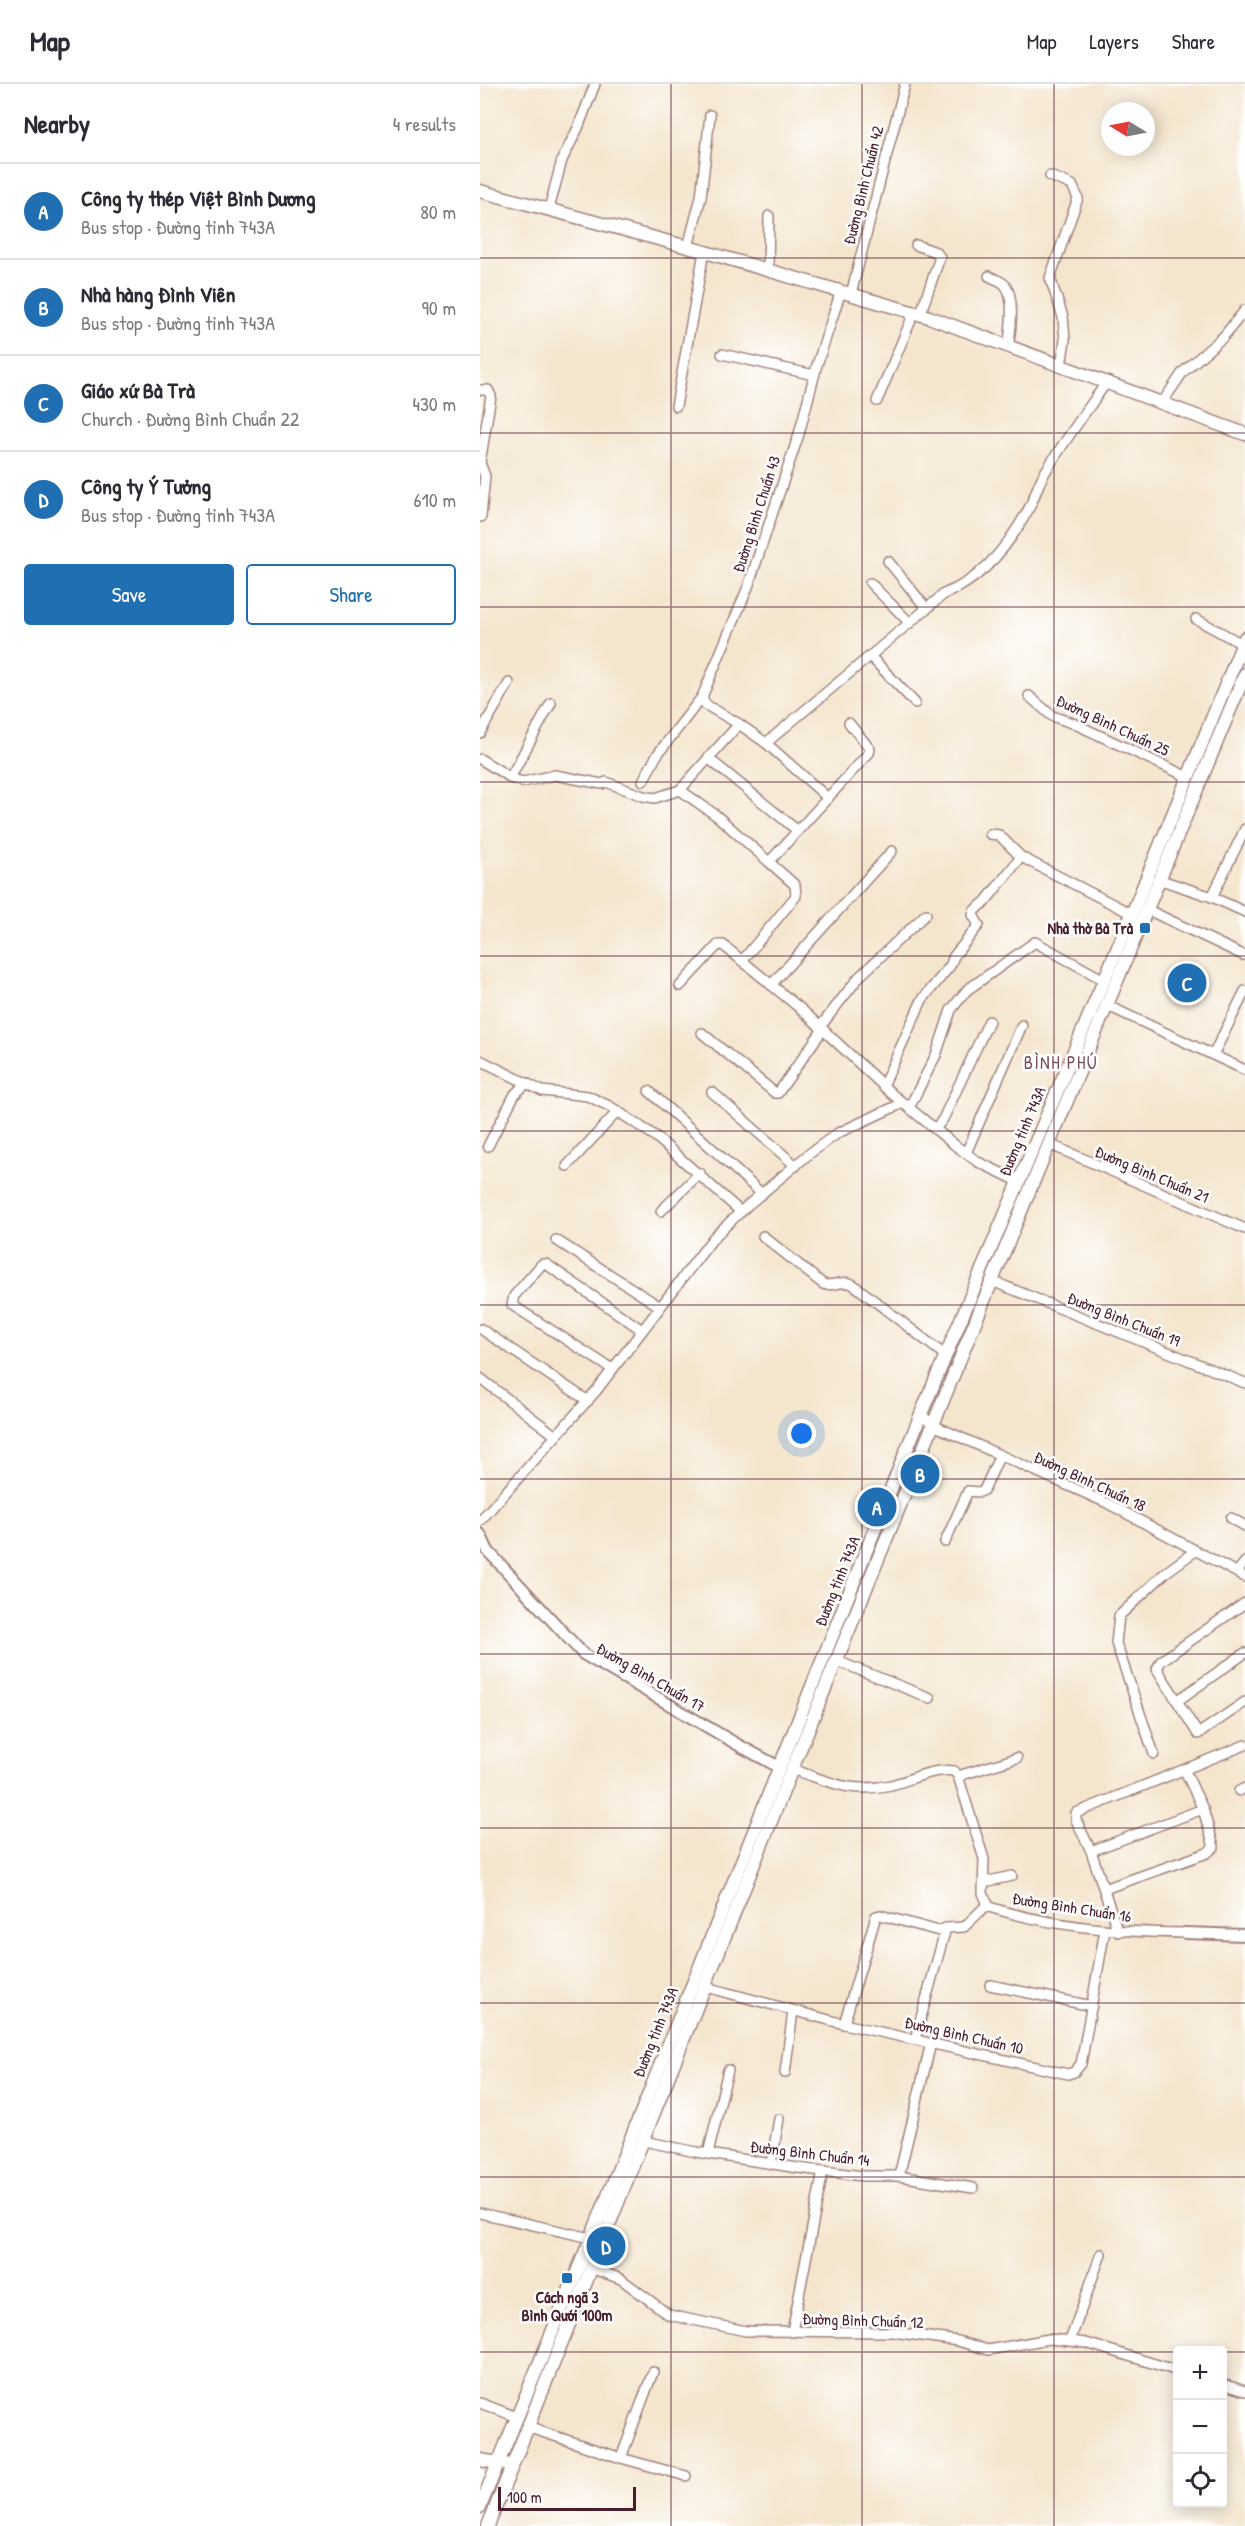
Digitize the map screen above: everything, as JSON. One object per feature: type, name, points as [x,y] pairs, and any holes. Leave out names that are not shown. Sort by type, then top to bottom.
[{"type":"main road","points":[[480,191],[688,247],[917,314],[1245,434]]},
{"type":"main road","name":"Đường tỉnh 743A","points":[[488,2526],[716,1964],[792,1769],[1106,1005],[1130,935],[1132,914],[1244,641]]},
{"type":"main road","name":"Đường tỉnh 743A","points":[[480,2507],[591,2238],[921,1413],[1104,980],[1130,935],[1148,910],[1245,675]]},
{"type":"main road","points":[[779,1767],[792,1769]]},
{"type":"main road","points":[[702,1958],[716,1964]]},
{"type":"main road","points":[[480,2460],[512,2465]]},
{"type":"street","points":[[549,209],[562,160],[578,128],[595,84]]},
{"type":"street","name":"Đường Bình Chuẩn 42","points":[[846,292],[904,84]]},
{"type":"street","points":[[688,247],[701,197],[710,115]]},
{"type":"street","points":[[1050,176],[1072,185],[1078,198],[1050,278],[1063,318],[1065,340],[1061,366]]},
{"type":"street","points":[[768,271],[769,216]]},
{"type":"street","points":[[877,401],[940,257],[936,252],[916,245]]},
{"type":"street","points":[[676,406],[704,252]]},
{"type":"street","points":[[989,276],[1004,284],[1010,293],[1011,329],[1008,346]]},
{"type":"street","name":"Đường Bình Chuẩn 43","points":[[643,781],[657,755],[702,697],[748,587],[799,434],[814,375],[846,292]]},
{"type":"street","points":[[1162,403],[1183,372],[1223,337],[1245,310]]},
{"type":"street","points":[[722,354],[814,375]]},
{"type":"street","points":[[766,743],[944,594],[962,587],[994,561],[1027,513],[1051,463],[1106,384]]},
{"type":"street","points":[[480,390],[488,390],[491,396],[480,463],[485,476],[481,517]]},
{"type":"street","points":[[888,561],[927,609]]},
{"type":"street","points":[[870,583],[910,623]]},
{"type":"street","points":[[1196,619],[1244,641]]},
{"type":"street","points":[[871,657],[915,703]]},
{"type":"street","points":[[480,733],[509,683]]},
{"type":"street","name":"Đường Bình Chuẩn 25","points":[[1029,696],[1052,716],[1075,724],[1188,777]]},
{"type":"street","points":[[702,697],[706,705],[766,743],[828,798]]},
{"type":"street","points":[[510,778],[551,704]]},
{"type":"street","points":[[770,861],[870,750],[849,723]]},
{"type":"street","points":[[480,759],[510,778],[523,782],[555,775],[602,784],[606,782],[654,798],[680,790],[739,724]]},
{"type":"street","points":[[708,758],[798,831]]},
{"type":"street","points":[[680,790],[717,816],[795,885],[796,896],[742,962]]},
{"type":"street","points":[[1212,897],[1245,829]]},
{"type":"street","points":[[990,834],[999,834],[1021,857],[1132,914]]},
{"type":"street","points":[[771,985],[892,851]]},
{"type":"street","points":[[883,1086],[922,1000],[980,925],[973,914],[1021,857]]},
{"type":"street","points":[[1161,880],[1212,897],[1245,912]]},
{"type":"street","points":[[1148,910],[1243,955]]},
{"type":"street","points":[[702,1033],[775,1093],[778,1093],[821,1028],[859,977],[926,914]]},
{"type":"street","points":[[480,1521],[588,1401],[714,1237],[762,1194],[838,1133],[906,1106],[936,1055],[951,1010],[978,980],[1035,942],[1104,980]]},
{"type":"street","points":[[680,986],[718,945],[723,945],[821,1028],[934,1130],[966,1154],[1018,1181]]},
{"type":"street","points":[[1213,1055],[1245,991]]},
{"type":"street","points":[[1106,1005],[1245,1070]]},
{"type":"street","points":[[934,1130],[943,1119],[989,1021]]},
{"type":"street","points":[[966,1154],[1022,1025]]},
{"type":"street","points":[[480,1060],[542,1091],[588,1096],[618,1111],[700,1173],[741,1212]]},
{"type":"street","points":[[488,1146],[514,1094],[527,1083]]},
{"type":"street","points":[[649,1090],[762,1194]]},
{"type":"street","points":[[712,1092],[796,1166]]},
{"type":"street","points":[[567,1166],[618,1111]]},
{"type":"street","name":"Đường Bình Chuẩn 21","points":[[1049,1144],[1245,1229]]},
{"type":"street","points":[[661,1211],[700,1173]]},
{"type":"street","points":[[763,1236],[823,1284],[827,1286],[843,1281],[854,1285],[946,1356]]},
{"type":"street","points":[[556,1240],[659,1306]]},
{"type":"street","points":[[612,1369],[512,1305],[514,1296],[542,1264],[546,1264],[642,1330]]},
{"type":"street","name":"Đường Bình Chuẩn 19","points":[[992,1281],[1245,1383]]},
{"type":"street","points":[[481,1329],[588,1401]]},
{"type":"street","points":[[480,1378],[556,1436]]},
{"type":"street","name":"Đường Bình Chuẩn 18","points":[[921,1413],[933,1425],[1107,1503],[1241,1574]]},
{"type":"street","points":[[945,1542],[968,1491],[984,1490],[999,1455]]},
{"type":"street","points":[[1231,1518],[1245,1526]]},
{"type":"street","name":"Đường Bình Chuẩn 17","points":[[480,1534],[484,1553],[583,1654],[779,1767]]},
{"type":"street","points":[[1154,1754],[1116,1643],[1116,1626],[1119,1616],[1165,1573],[1195,1551]]},
{"type":"street","points":[[1241,1574],[1245,1562]]},
{"type":"street","points":[[1245,1603],[1158,1665],[1157,1669],[1198,1734],[1245,1702]]},
{"type":"street","points":[[1177,1701],[1245,1653]]},
{"type":"street","points":[[837,1661],[930,1698]]},
{"type":"street","points":[[1118,1932],[1091,1851],[1076,1820],[1076,1813],[1245,1745]]},
{"type":"street","points":[[792,1769],[854,1789],[889,1785],[948,1770],[954,1771],[958,1776],[1017,1758]]},
{"type":"street","points":[[1104,1889],[1207,1853],[1214,1847],[1203,1809],[1185,1771]]},
{"type":"street","name":"Đường Bình Chuẩn 16","points":[[958,1776],[984,1859],[983,1893],[989,1907],[1017,1916],[1118,1932],[1245,1935]]},
{"type":"street","points":[[1091,1851],[1203,1809]]},
{"type":"street","points":[[984,1882],[1012,1876]]},
{"type":"street","points":[[844,2024],[876,1916],[880,1915],[939,1931],[946,1928],[964,1927],[988,1904]]},
{"type":"street","points":[[915,2039],[946,1928]]},
{"type":"street","name":"Đường Bình Chuẩn 10","points":[[706,1987],[844,2024],[1068,2074],[1074,2072],[1081,2064],[1105,1930]]},
{"type":"street","points":[[990,1985],[1092,2006]]},
{"type":"street","points":[[785,2073],[793,2011]]},
{"type":"street","points":[[899,2176],[931,2043]]},
{"type":"street","points":[[708,2154],[728,2070]]},
{"type":"street","points":[[771,2164],[779,2119]]},
{"type":"street","name":"Đường Bình Chuẩn 14","points":[[644,2141],[771,2164],[863,2176],[899,2176],[973,2188]]},
{"type":"street","points":[[792,2332],[823,2171]]},
{"type":"street","points":[[480,2213],[591,2238]]},
{"type":"street","points":[[1070,2341],[1101,2254]]},
{"type":"street","name":"Đường Bình Chuẩn 12","points":[[591,2268],[621,2279],[669,2315],[746,2331],[893,2332],[958,2341],[988,2350],[1049,2339],[1086,2343],[1173,2369]]},
{"type":"street","points":[[621,2458],[653,2372]]},
{"type":"street","points":[[1227,2386],[1245,2391]]},
{"type":"street","points":[[480,2403],[517,2417]]},
{"type":"street","points":[[527,2427],[621,2458],[686,2476]]},
{"type":"place","name":"Nhà thờ Bà Trà","points":[[1145,928]]},
{"type":"place","name":"Giáo xứ Bà Trà","points":[[1187,983]]},
{"type":"place","name":"Nhà hàng Đình Viên","points":[[920,1474]]},
{"type":"place","name":"Công ty thép Việt Bình Dương","points":[[877,1507]]},
{"type":"place","name":"Công ty Ý Tưởng","points":[[606,2246]]},
{"type":"place","name":"Cách ngã 3 Bình Qưới 100m","points":[[567,2278]]},
{"type":"district","name":"BÌNH PHÚ","points":[[1061,1063]]}]
